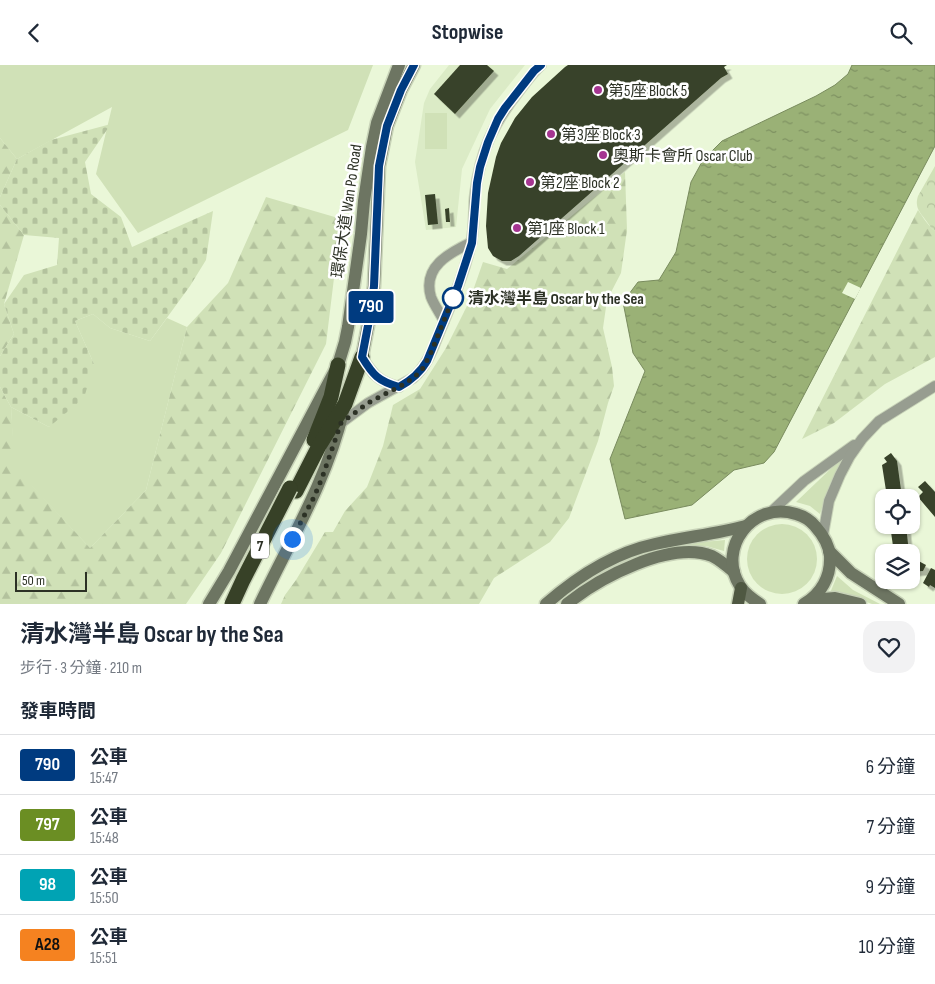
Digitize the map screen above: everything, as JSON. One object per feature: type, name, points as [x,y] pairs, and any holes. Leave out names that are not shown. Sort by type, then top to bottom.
[{"type":"highway","name":"環保大道 Wan Po Road","points":[[232,604],[293,490],[345,404],[362,357]]},
{"type":"highway","name":"環保大道 Wan Po Road","points":[[241,604],[293,490],[326,411],[338,365]]},
{"type":"main road","name":"環保大道 Wan Po Road","points":[[209,604],[229,571],[338,365],[348,327],[372,147],[377,123],[399,65]]},
{"type":"main road","name":"環保大道 Wan Po Road","points":[[362,357],[374,286],[379,166],[387,126],[401,90],[414,65]]},
{"type":"main road","name":"環保大道 Wan Po Road","points":[[260,604],[314,497],[341,423],[345,404]]},
{"type":"main road","points":[[760,604],[750,598],[741,588],[734,572],[732,560],[734,547],[738,536],[753,520],[772,512],[786,511],[800,515],[813,523],[823,535],[829,551],[830,568],[827,577],[823,586],[807,602]]},
{"type":"main road","points":[[546,604],[583,575],[628,552],[655,544],[746,526]]},
{"type":"main road","points":[[829,551],[851,573],[899,604]]},
{"type":"main road","points":[[567,604],[609,576],[634,565],[666,555],[703,554],[722,562],[734,572]]},
{"type":"main road","points":[[738,604],[741,588]]},
{"type":"main road","points":[[807,602],[835,599],[860,604]]},
{"type":"street","points":[[341,423],[368,403],[413,379],[423,368],[458,286],[472,243],[475,197],[480,167],[492,130],[505,108],[534,71],[542,65]]},
{"type":"street","points":[[444,321],[432,298],[430,278],[438,263],[455,250],[472,243]]},
{"type":"street","points":[[362,357],[381,381],[399,387]]},
{"type":"street","points":[[772,512],[804,481],[862,439],[880,421],[935,386]]},
{"type":"street","points":[[823,535],[829,501],[850,456],[862,439]]},
{"type":"shaded area","points":[[449,65],[525,65],[490,109],[462,169],[456,227],[426,230],[415,162],[424,103],[430,89]]},
{"type":"green space","points":[[0,65],[373,65],[348,130],[138,233],[96,174],[112,107],[17,159],[0,138]]},
{"type":"green space","points":[[425,113],[447,113],[447,149],[425,149]]},
{"type":"green space","points":[[111,124],[85,162],[91,194],[121,217],[132,247],[213,211],[206,260],[190,286],[150,341],[110,328],[93,314],[75,321],[94,364],[84,398],[49,427],[11,407],[0,387],[0,356],[14,334],[4,304],[24,275],[57,265],[59,238],[24,235],[0,205],[0,197],[17,159],[51,140]]},
{"type":"green space","points":[[0,138],[17,159],[0,197]]},
{"type":"green space","points":[[935,166],[935,231],[920,213],[917,200]]},
{"type":"green space","points":[[625,172],[627,230],[621,273],[607,300],[603,328],[612,367],[614,386],[598,441],[569,518],[550,542],[494,578],[479,604],[281,604],[325,532],[333,532],[345,511],[367,487],[383,446],[393,405],[420,389],[446,348],[469,302],[483,262],[507,269]]},
{"type":"green space","points":[[266,197],[345,220],[334,278],[326,344],[221,553],[186,604],[0,604],[0,387],[11,407],[15,467],[90,548],[146,490],[187,327],[228,283]]},
{"type":"green space","points":[[0,205],[24,235],[4,304],[14,334],[0,356]]},
{"type":"green space","points":[[918,210],[935,231],[935,357],[885,384],[834,423],[802,439]]},
{"type":"green space","points":[[93,314],[110,328],[150,341],[167,318],[187,327],[146,490],[90,548],[14,467],[11,407],[49,427],[94,364],[75,321]]},
{"type":"green space","points":[[840,460],[842,461],[830,484],[820,514],[810,506],[796,502]]},
{"type":"green space","points":[[782,524],[795,527],[807,534],[814,546],[817,559],[814,572],[807,584],[795,591],[782,594],[769,591],[757,584],[750,572],[747,559],[750,546],[757,534],[769,527]]},
{"type":"green space","points":[[725,540],[724,551],[706,546],[694,546],[616,567],[585,583],[557,604],[551,604],[587,578],[629,557],[692,543]]},
{"type":"green space","points":[[837,576],[853,590],[880,604],[872,604],[830,593]]},
{"type":"water","points":[[852,65],[935,65],[935,146],[774,452],[764,463],[734,470],[692,505],[625,519],[610,459],[645,371],[633,353],[623,302],[638,282],[659,280],[676,252],[691,182],[703,160],[722,141],[835,85],[848,74]]},
{"type":"pier","points":[[848,282],[861,288],[855,299],[842,293]]},
{"type":"building","points":[[460,65],[487,65],[494,71],[455,114],[434,94]]},
{"type":"building","name":"清水灣半島 Oscar by the Sea","points":[[568,65],[727,65],[724,67],[728,74],[721,78],[519,256],[511,261],[502,261],[493,256],[488,248],[486,226],[488,193],[496,157],[501,143],[515,118],[532,97]]},
{"type":"building","points":[[435,194],[438,224],[428,225],[425,195]]},
{"type":"building","points":[[449,208],[450,222],[446,222],[445,209]]},
{"type":"building","points":[[891,453],[897,461],[901,489],[886,489],[882,465],[887,462],[884,458]]},
{"type":"building","points":[[925,481],[935,492],[935,517],[920,499],[920,495],[923,492],[918,487]]},
{"type":"building","points":[[891,534],[907,534],[908,544],[893,544]]},
{"type":"building","points":[[920,562],[926,565],[923,571],[920,571]]},
{"type":"building","points":[[931,568],[935,570],[935,588],[923,583]]},
{"type":"bus line","name":"790","points":[[414,65],[401,90],[387,126],[379,166],[374,249],[374,286],[362,357],[381,381],[399,387],[413,379],[423,368],[458,286],[472,243],[477,183],[492,130],[505,108],[534,71],[541,65]]},
{"type":"place","name":"第5座 Block 5","points":[[598,90]]},
{"type":"place","name":"第3座 Block 3","points":[[551,134]]},
{"type":"place","name":"奧斯卡會所 Oscar Club","points":[[603,155]]},
{"type":"place","name":"第2座 Block 2","points":[[530,182]]},
{"type":"place","name":"第1座 Block 1","points":[[517,228]]},
{"type":"place","name":"清水灣半島 Oscar by the Sea","points":[[453,298]]},
{"type":"route","points":[[292,539],[314,497],[341,423],[358,409],[413,379],[419,373],[430,355],[453,298]]}]
